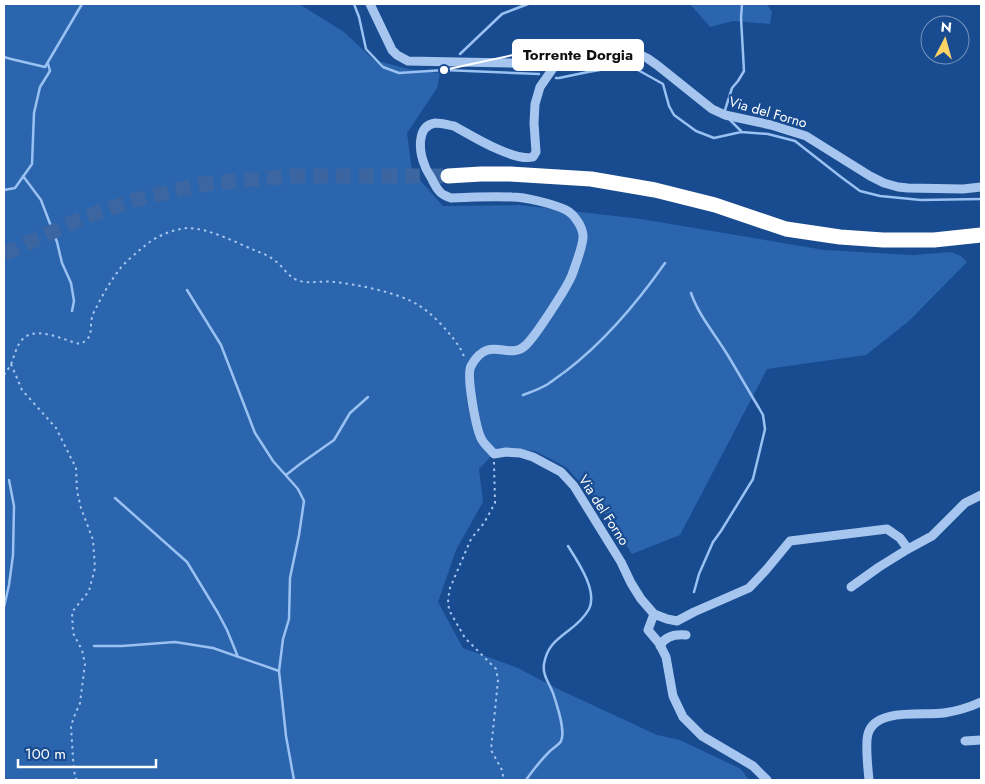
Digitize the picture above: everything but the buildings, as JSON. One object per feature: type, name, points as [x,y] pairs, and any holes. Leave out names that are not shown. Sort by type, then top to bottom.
[{"type":"highway","points":[[448,176],[510,174],[591,179],[664,192],[714,205],[786,229],[840,237],[883,240],[934,240],[981,235]]},
{"type":"street","name":"Via del Forno","points":[[370,4],[392,50],[408,61],[556,64],[596,55],[632,51],[657,65],[712,110],[806,136],[884,183],[908,188],[963,189],[981,187]]},
{"type":"street","points":[[494,454],[481,439],[472,404],[470,368],[482,352],[488,350],[521,349],[527,344],[567,285],[577,262],[583,235],[574,217],[567,211],[541,202],[513,197],[451,198],[443,195],[424,166],[420,146],[421,137],[424,129],[429,125],[436,123],[445,124],[454,126],[498,150],[526,158],[533,157],[536,152],[535,104],[540,87],[556,64]]},
{"type":"street","name":"Via del Forno","points":[[494,454],[520,452],[561,472],[574,486],[621,562],[631,584],[654,614]]},
{"type":"street","points":[[851,586],[908,549],[932,536],[965,503],[981,495]]},
{"type":"street","points":[[768,780],[753,766],[702,736],[683,717],[673,696],[666,657],[648,630],[654,614],[677,621],[749,588],[790,541],[887,529],[900,538],[908,549]]},
{"type":"street","points":[[660,646],[662,640],[672,635],[686,634]]},
{"type":"street","points":[[869,780],[868,734],[874,724],[885,718],[898,715],[944,713],[961,710],[981,702]]},
{"type":"street","points":[[965,741],[981,740]]},
{"type":"path","points":[[4,375],[23,338],[34,332],[80,344],[85,342],[92,331],[92,315],[120,269],[158,236],[188,228],[212,233],[262,253],[275,260],[288,275],[309,284],[320,281],[335,282],[398,296],[418,304],[432,316],[458,345],[470,368]]},
{"type":"path","points":[[11,364],[22,390],[56,428],[76,468],[77,492],[93,540],[95,568],[89,591],[72,612],[73,633],[82,650],[85,664],[80,703],[71,726],[73,759],[77,780]]},
{"type":"path","points":[[494,454],[495,503],[484,523],[471,539],[450,588],[448,600],[449,610],[465,638],[496,669],[498,680],[491,750],[502,770],[502,780]]},
{"type":"shaded area","points":[[4,4],[299,4],[344,32],[374,60],[408,69],[440,73],[437,88],[407,133],[412,171],[443,206],[520,205],[641,219],[824,250],[913,255],[950,252],[961,256],[967,262],[909,321],[866,355],[767,369],[680,535],[632,554],[594,498],[566,467],[535,451],[499,448],[479,469],[483,502],[456,550],[438,602],[463,648],[518,668],[558,689],[657,735],[680,740],[741,769],[749,780],[4,780]]},
{"type":"shaded area","points":[[690,4],[767,4],[772,12],[770,24],[733,21],[710,27]]},
{"type":"waterway","points":[[4,57],[45,67],[82,4]]},
{"type":"waterway","points":[[354,4],[366,49],[383,67],[399,73],[444,70],[539,74]]},
{"type":"waterway","points":[[460,54],[502,14],[528,4]]},
{"type":"waterway","points":[[725,110],[732,88],[744,71],[742,4]]},
{"type":"waterway","points":[[4,190],[15,188],[32,164],[34,113],[40,87],[50,71],[48,64]]},
{"type":"waterway","points":[[556,78],[629,65],[663,84],[669,106],[674,115],[696,131],[714,138],[741,132],[768,134],[795,141],[860,191],[880,196],[921,200],[981,199]]},
{"type":"waterway","points":[[730,120],[741,131]]},
{"type":"waterway","points":[[23,176],[41,200],[57,242],[62,263],[71,283],[74,301],[72,311]]},
{"type":"waterway","points":[[523,395],[548,384],[594,347],[632,307],[665,263]]},
{"type":"waterway","points":[[187,290],[221,345],[255,433],[273,461],[298,489],[304,501],[290,578],[289,619],[283,639],[279,671],[286,736],[294,780]]},
{"type":"waterway","points":[[691,293],[703,317],[763,415],[765,429],[753,479],[713,542],[699,574],[694,592]]},
{"type":"waterway","points":[[286,475],[334,440],[350,413],[368,397]]},
{"type":"waterway","points":[[4,607],[13,555],[14,506],[9,480]]},
{"type":"waterway","points":[[115,498],[187,562],[218,613],[238,657]]},
{"type":"waterway","points":[[526,780],[543,758],[560,742],[562,737],[559,712],[553,692],[544,673],[547,653],[555,641],[582,618],[589,609],[591,602],[591,594],[586,577],[568,546]]},
{"type":"waterway","points":[[94,646],[175,642],[213,648],[279,671]]},
{"type":"tunnel","points":[[4,254],[80,219],[135,200],[203,184],[294,176],[448,176]]},
{"type":"place","name":"Torrente Dorgia","points":[[444,70]]}]
